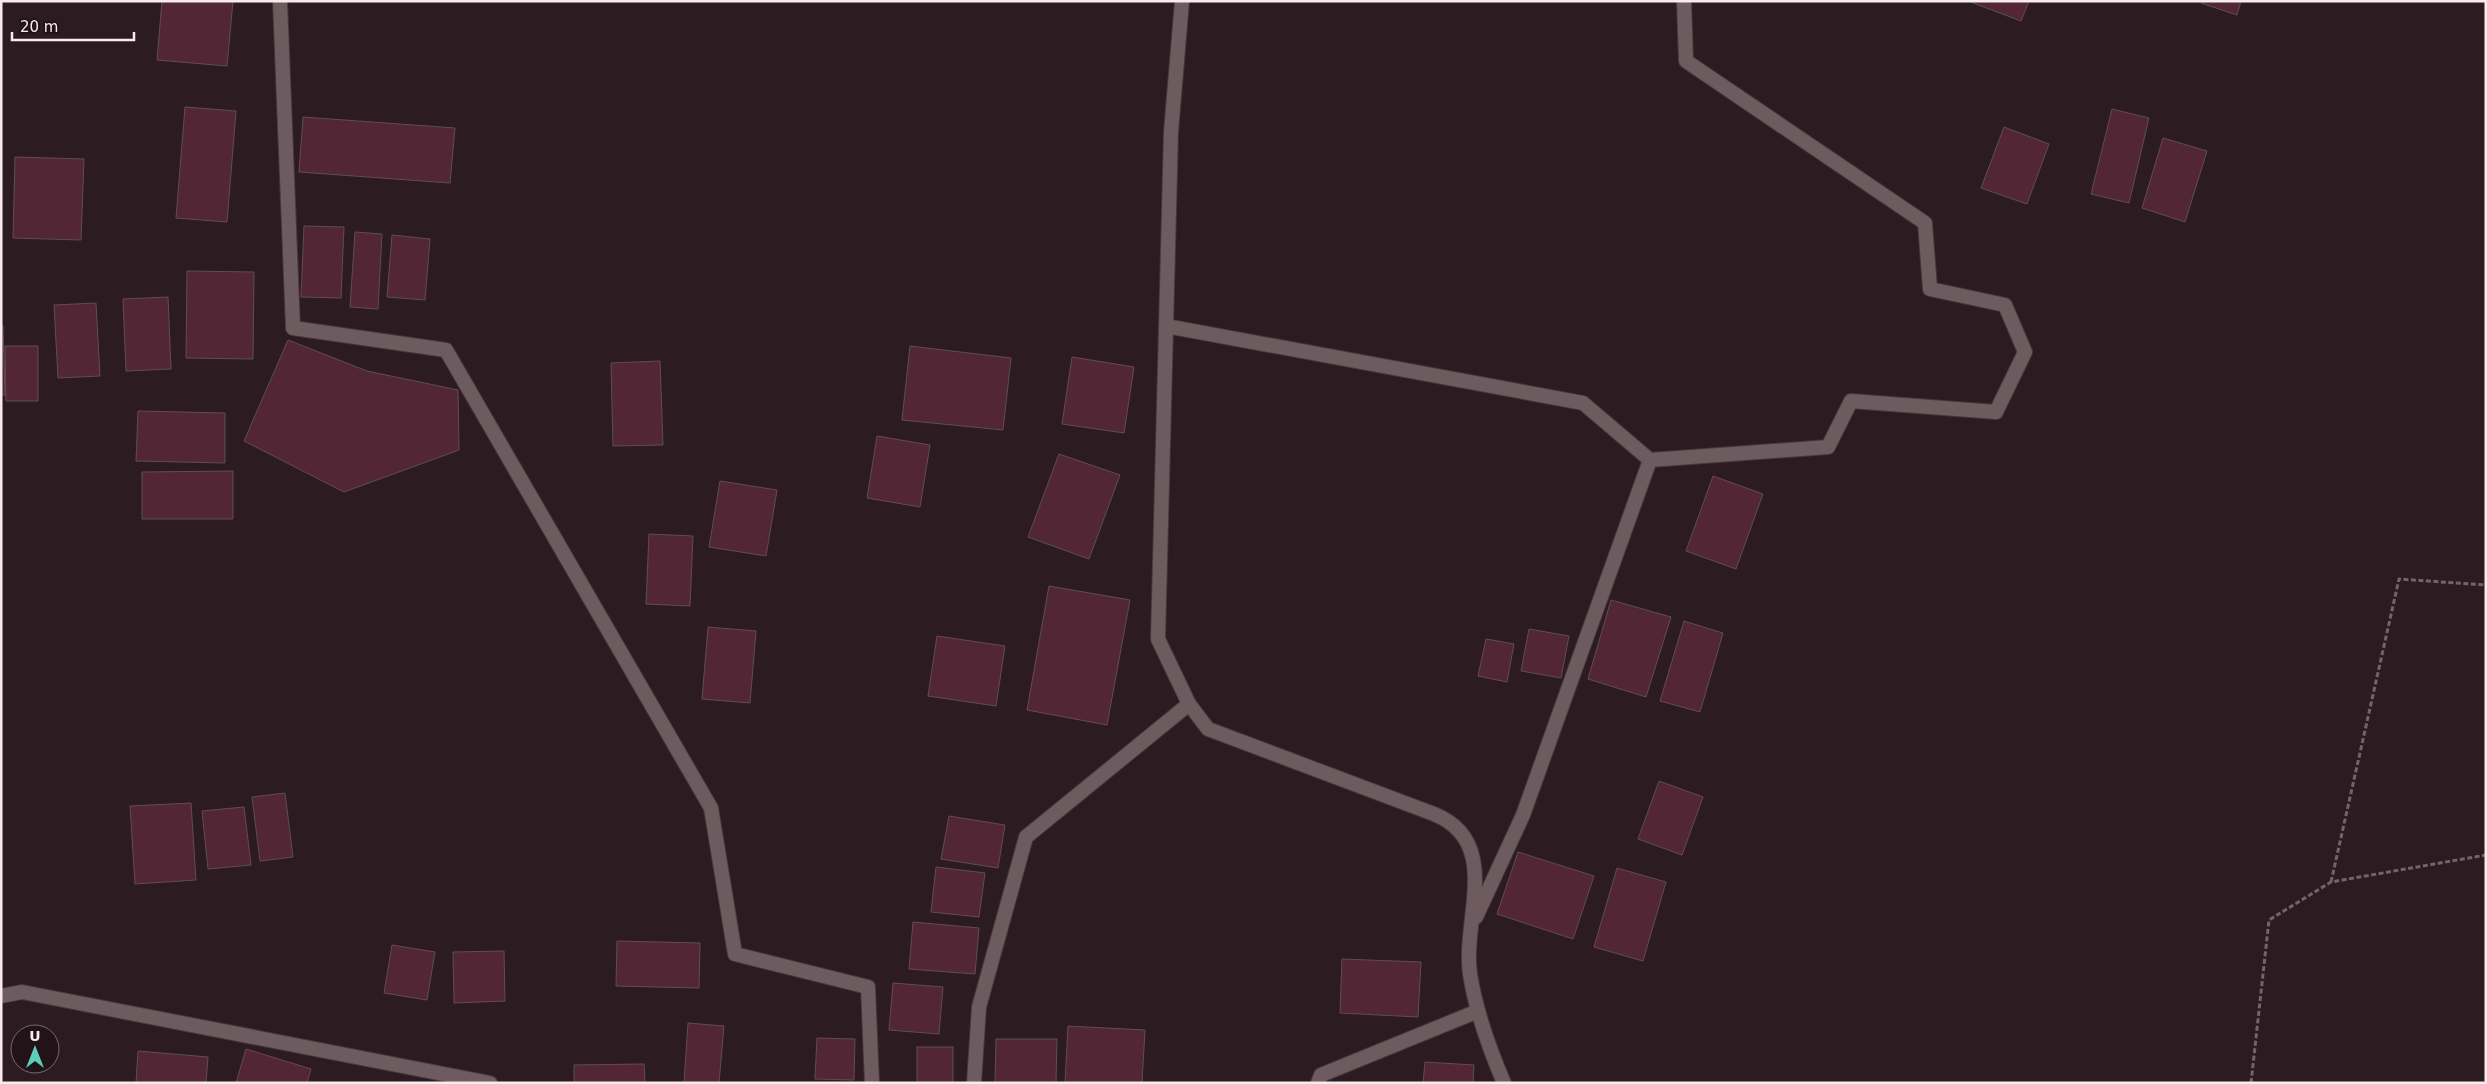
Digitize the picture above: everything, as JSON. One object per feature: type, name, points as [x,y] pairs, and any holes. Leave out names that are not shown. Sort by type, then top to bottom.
[{"type":"street","points":[[280,1],[293,328],[446,350],[712,808],[735,954],[868,987],[872,1083]]},
{"type":"street","points":[[1182,1],[1171,132],[1158,639],[1189,704],[1208,729],[1448,820],[1459,829],[1474,857],[1476,885],[1471,928],[1470,972],[1478,1011],[1504,1083]]},
{"type":"street","points":[[1166,326],[1583,403],[1650,460],[1828,447],[1851,401],[1996,412],[2025,352],[2005,306],[1930,289],[1925,223],[1686,61],[1684,1]]},
{"type":"street","points":[[1471,928],[1523,815],[1650,460]]},
{"type":"street","points":[[974,1083],[979,1007],[1026,837],[1189,704]]},
{"type":"street","points":[[1,996],[22,992],[490,1083]]},
{"type":"street","points":[[1318,1083],[1321,1075],[1478,1011]]},
{"type":"path","points":[[2331,882],[2399,579],[2486,585]]},
{"type":"path","points":[[2250,1083],[2269,920],[2331,882],[2486,855]]},
{"type":"building","points":[[162,1],[233,1],[227,66],[157,60]]},
{"type":"building","points":[[1968,1],[2029,1],[2021,21]]},
{"type":"building","points":[[2202,1],[2241,1],[2237,15],[2201,3]]},
{"type":"building","points":[[185,107],[236,111],[227,222],[176,218]]},
{"type":"building","points":[[2112,109],[2149,118],[2129,203],[2091,194]]},
{"type":"building","points":[[303,117],[455,128],[450,183],[299,172]]},
{"type":"building","points":[[2004,127],[2049,144],[2027,204],[1981,188]]},
{"type":"building","points":[[2163,138],[2207,151],[2185,222],[2142,208]]},
{"type":"building","points":[[15,157],[84,159],[81,240],[13,238]]},
{"type":"building","points":[[304,226],[344,227],[341,298],[301,297]]},
{"type":"building","points":[[355,232],[382,234],[378,309],[350,307]]},
{"type":"building","points":[[392,235],[430,239],[425,300],[387,297]]},
{"type":"building","points":[[187,271],[254,272],[253,359],[186,358]]},
{"type":"building","points":[[168,297],[171,369],[126,371],[123,299]]},
{"type":"building","points":[[96,303],[100,376],[58,378],[54,305]]},
{"type":"building","points":[[1,325],[3,325],[5,395],[1,395]]},
{"type":"building","points":[[288,340],[367,371],[458,390],[459,450],[344,492],[244,441]]},
{"type":"building","points":[[5,346],[38,346],[38,401],[6,401]]},
{"type":"building","points":[[910,346],[1011,358],[1003,430],[902,420]]},
{"type":"building","points":[[1072,357],[1134,367],[1124,433],[1062,424]]},
{"type":"building","points":[[660,361],[663,445],[613,446],[611,363]]},
{"type":"building","points":[[138,411],[225,413],[225,463],[136,461]]},
{"type":"building","points":[[877,436],[930,445],[920,507],[867,498]]},
{"type":"building","points":[[1059,454],[1120,475],[1089,559],[1028,537]]},
{"type":"building","points":[[233,471],[233,519],[142,519],[142,472]]},
{"type":"building","points":[[1713,476],[1763,494],[1736,569],[1686,551]]},
{"type":"building","points":[[720,481],[777,490],[766,556],[709,547]]},
{"type":"building","points":[[649,534],[693,536],[690,606],[646,604]]},
{"type":"building","points":[[1049,586],[1130,600],[1107,725],[1027,710]]},
{"type":"building","points":[[1611,600],[1671,617],[1646,697],[1588,679]]},
{"type":"building","points":[[1684,621],[1723,633],[1700,712],[1660,701]]},
{"type":"building","points":[[708,627],[756,631],[750,703],[702,699]]},
{"type":"building","points":[[1529,629],[1569,636],[1561,678],[1521,671]]},
{"type":"building","points":[[937,636],[1005,646],[996,706],[928,696]]},
{"type":"building","points":[[1486,639],[1514,644],[1507,682],[1478,676]]},
{"type":"building","points":[[1659,781],[1703,797],[1682,855],[1638,839]]},
{"type":"building","points":[[285,793],[293,857],[260,861],[252,797]]},
{"type":"building","points":[[191,803],[196,880],[135,884],[130,806]]},
{"type":"building","points":[[244,807],[251,865],[208,869],[202,811]]},
{"type":"building","points":[[949,816],[1005,825],[998,868],[941,859]]},
{"type":"building","points":[[1518,852],[1594,876],[1573,939],[1497,914]]},
{"type":"building","points":[[936,867],[985,873],[979,917],[931,912]]},
{"type":"building","points":[[1617,868],[1666,882],[1643,961],[1594,947]]},
{"type":"building","points":[[913,922],[979,928],[975,974],[909,969]]},
{"type":"building","points":[[617,941],[700,943],[699,988],[616,986]]},
{"type":"building","points":[[392,945],[435,952],[427,1000],[384,993]]},
{"type":"building","points":[[504,951],[505,1001],[454,1003],[453,952]]},
{"type":"building","points":[[1342,959],[1421,962],[1418,1017],[1340,1013]]},
{"type":"building","points":[[893,983],[943,987],[939,1034],[889,1030]]},
{"type":"building","points":[[688,1023],[724,1026],[719,1083],[684,1083]]},
{"type":"building","points":[[1068,1026],[1145,1030],[1142,1083],[1065,1083]]},
{"type":"building","points":[[817,1038],[855,1039],[854,1080],[815,1079]]},
{"type":"building","points":[[996,1039],[1057,1039],[1056,1083],[995,1083]]},
{"type":"building","points":[[917,1047],[953,1047],[953,1083],[917,1083]]},
{"type":"building","points":[[246,1049],[311,1069],[307,1083],[236,1083]]},
{"type":"building","points":[[138,1051],[208,1057],[206,1083],[136,1083]]},
{"type":"building","points":[[1425,1062],[1474,1065],[1473,1083],[1423,1083]]},
{"type":"building","points":[[644,1064],[645,1083],[574,1083],[574,1065]]}]
